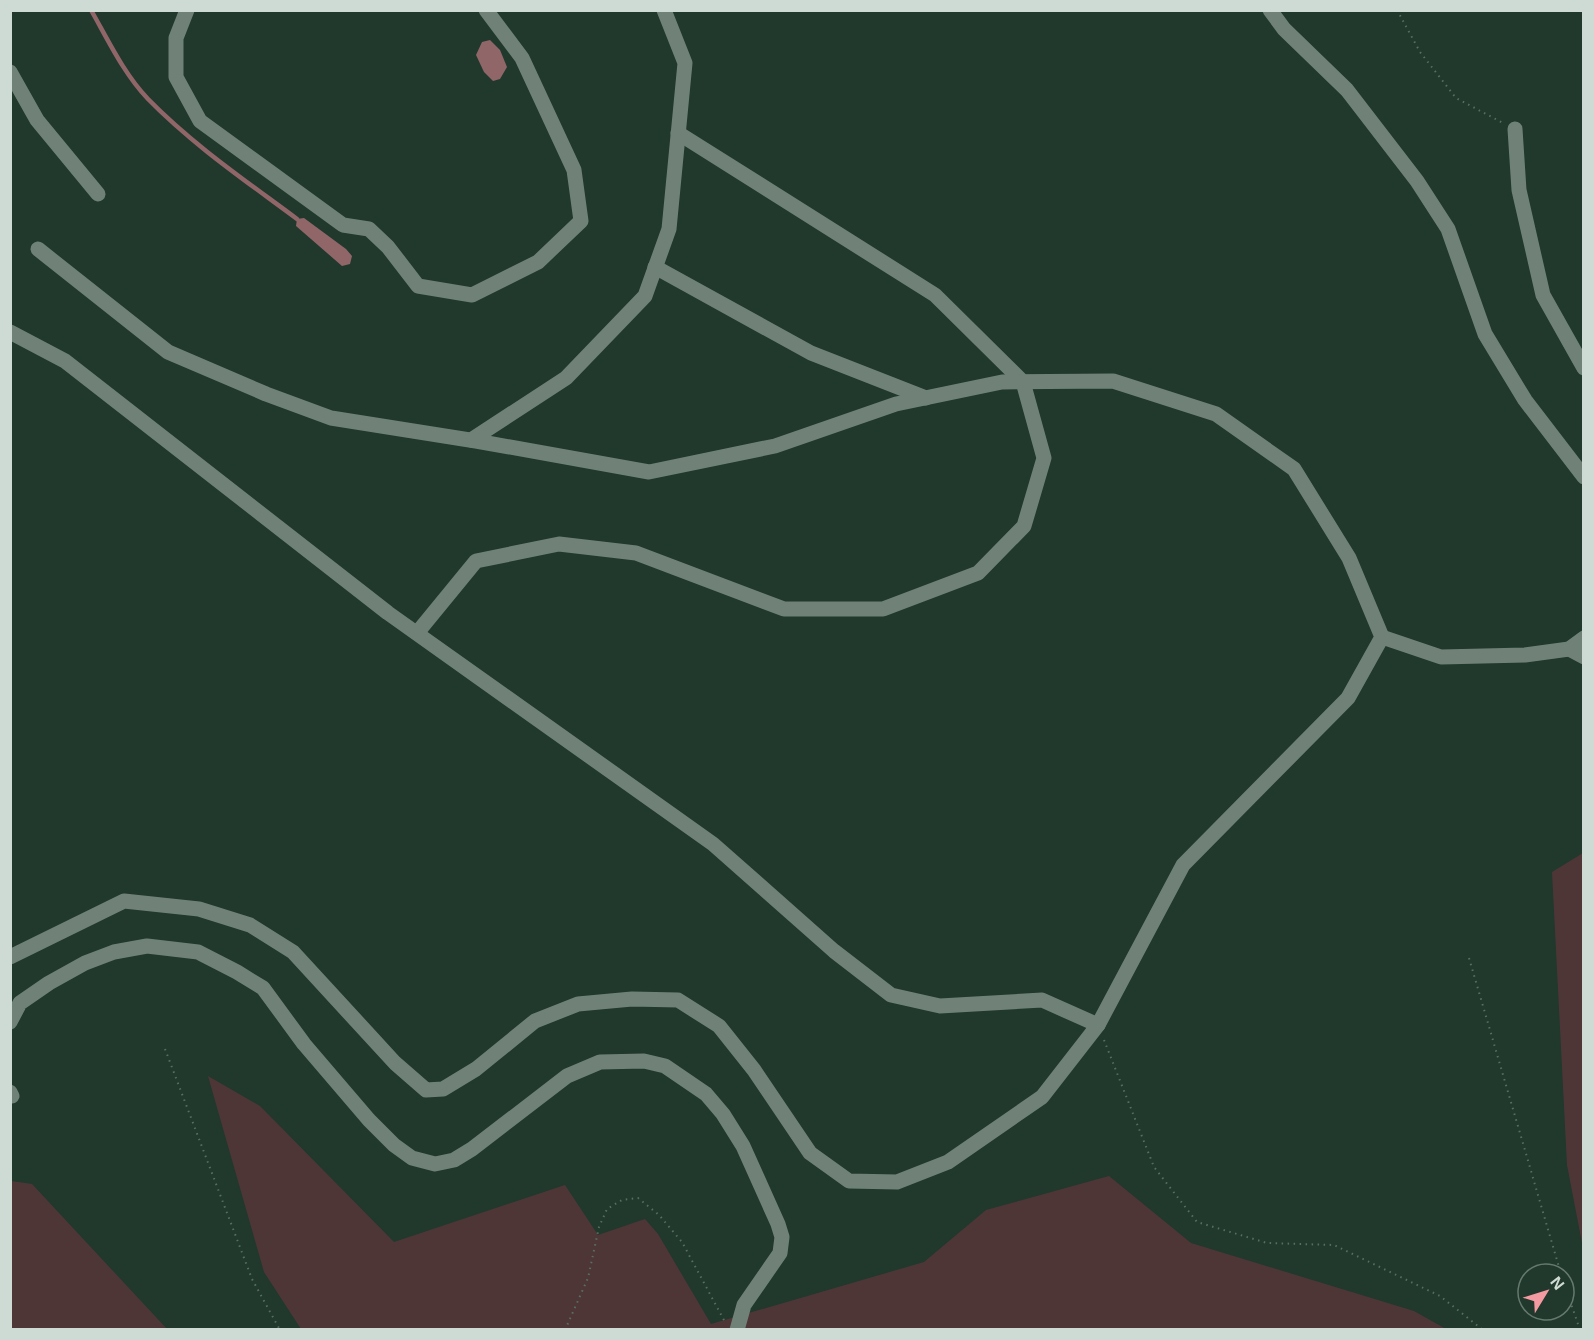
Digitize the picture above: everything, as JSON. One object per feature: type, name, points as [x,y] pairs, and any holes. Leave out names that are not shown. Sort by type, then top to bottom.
[{"type":"lane","points":[[187,10],[176,38],[176,77],[200,121],[343,225],[369,230],[388,246],[418,286],[472,295],[538,262],[581,221],[574,170],[522,58],[486,10]]},
{"type":"lane","points":[[471,440],[566,378],[645,296],[669,229],[685,63],[664,10]]},
{"type":"lane","points":[[1270,10],[1284,29],[1347,90],[1417,181],[1448,230],[1485,334],[1525,400],[1584,477]]},
{"type":"lane","points":[[10,72],[37,120],[98,194]]},
{"type":"lane","points":[[1515,129],[1520,190],[1543,296],[1584,368]]},
{"type":"lane","points":[[417,633],[476,561],[559,544],[636,553],[784,609],[883,609],[978,573],[1024,526],[1044,458],[1023,382],[935,295],[678,133]]},
{"type":"lane","points":[[38,249],[168,352],[266,394],[331,418],[649,472],[776,446],[896,404],[1002,382],[1113,381],[1216,414],[1294,469],[1349,558],[1382,637],[1441,657],[1525,655],[1569,649],[1584,639]]},
{"type":"lane","points":[[655,267],[811,352],[926,398]]},
{"type":"lane","points":[[10,332],[65,361],[388,613],[713,844],[834,951],[891,995],[940,1006],[1042,1000],[1098,1025]]},
{"type":"lane","points":[[10,957],[124,901],[199,909],[250,925],[293,952],[395,1063],[426,1090],[444,1089],[476,1069],[534,1021],[578,1004],[632,999],[678,1000],[719,1026],[754,1070],[810,1153],[849,1181],[897,1182],[948,1162],[1042,1097],[1098,1025],[1183,865],[1347,698],[1382,637]]},
{"type":"lane","points":[[1569,649],[1584,657]]},
{"type":"lane","points":[[10,1022],[20,1003],[49,983],[85,963],[114,952],[147,946],[198,952],[263,988],[304,1044],[369,1120],[394,1145],[412,1158],[435,1164],[454,1161],[472,1149],[567,1076],[600,1062],[644,1061],[665,1066],[706,1094],[723,1114],[742,1146],[782,1237],[780,1253],[744,1305],[737,1329]]},
{"type":"path","points":[[1397,10],[1420,52],[1456,98],[1515,129]]},
{"type":"path","points":[[1469,958],[1558,1262]]},
{"type":"path","points":[[1098,1025],[1154,1167],[1197,1222],[1267,1243],[1334,1245],[1440,1296],[1483,1329]]},
{"type":"path","points":[[165,1049],[252,1279],[280,1329]]},
{"type":"path","points":[[565,1329],[588,1278],[599,1227],[607,1209],[622,1200],[638,1198],[659,1215],[682,1242],[730,1329]]},
{"type":"shaded area","points":[[490,40],[500,50],[507,67],[500,79],[493,81],[484,72],[476,55],[482,42]]},
{"type":"shaded area","points":[[304,218],[346,249],[352,256],[350,264],[342,266],[296,226],[297,219]]},
{"type":"shaded area","points":[[1583,853],[1583,1248],[1567,1165],[1552,872]]},
{"type":"shaded area","points":[[208,1076],[260,1106],[394,1242],[565,1185],[598,1235],[645,1219],[658,1234],[711,1324],[924,1262],[986,1210],[1109,1176],[1191,1243],[1414,1311],[1446,1329],[301,1329],[264,1272]]},
{"type":"shaded area","points":[[11,1181],[32,1184],[167,1329],[11,1329]]},
{"type":"waterway","points":[[91,10],[124,68],[148,99],[201,147],[297,219]]}]
